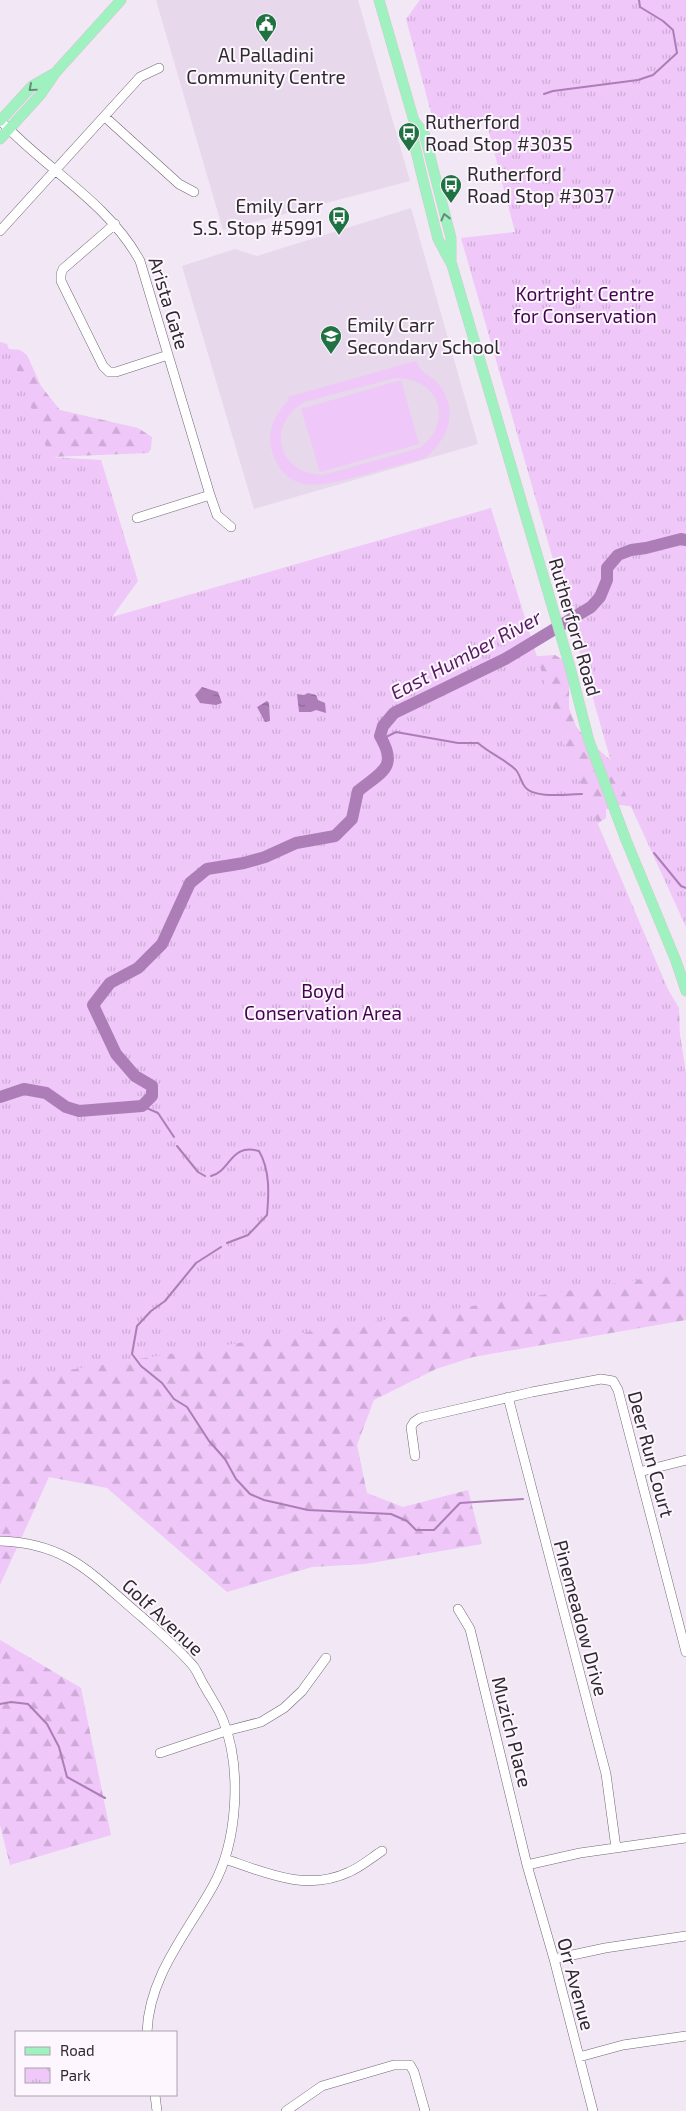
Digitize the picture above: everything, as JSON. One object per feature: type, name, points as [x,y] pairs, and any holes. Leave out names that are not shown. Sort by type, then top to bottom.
[{"type":"main road","points":[[0,139],[41,94],[56,72],[122,0]]},
{"type":"main road","name":"Rutherford Road","points":[[379,0],[414,121],[413,138],[438,239],[452,265],[570,667],[589,741],[626,840],[676,961],[686,991]]},
{"type":"main road","points":[[0,120],[32,86],[56,72]]},
{"type":"street","points":[[0,231],[140,77],[159,68]]},
{"type":"street","points":[[105,117],[179,184],[194,192]]},
{"type":"street","name":"Arista Gate","points":[[0,120],[18,140],[115,224],[132,246],[140,261],[217,515],[231,527]]},
{"type":"street","points":[[115,224],[63,269],[61,281],[103,366],[109,372],[116,372],[168,355]]},
{"type":"street","points":[[137,518],[210,495]]},
{"type":"street","name":"Deer Run Court","points":[[415,1456],[411,1427],[414,1422],[427,1416],[508,1397],[601,1379],[613,1381],[616,1385],[686,1652]]},
{"type":"street","name":"Pinemeadow Drive","points":[[508,1397],[606,1774],[616,1848]]},
{"type":"street","points":[[639,1472],[686,1460]]},
{"type":"street","name":"Golf Avenue","points":[[0,1540],[18,1541],[50,1548],[64,1554],[108,1588],[172,1644],[194,1668],[224,1720],[232,1759],[235,1795],[233,1821],[225,1859],[206,1899],[166,1962],[150,2005],[147,2031]]},
{"type":"street","name":"Muzich Place","points":[[458,1609],[470,1629],[527,1865]]},
{"type":"street","points":[[160,1753],[260,1722],[284,1708],[302,1691],[326,1658]]},
{"type":"street","points":[[527,1865],[571,1855],[686,1838]]},
{"type":"street","points":[[225,1859],[281,1878],[310,1882],[336,1878],[351,1871],[382,1851]]},
{"type":"street","name":"Orr Avenue","points":[[527,1865],[554,1959],[593,2111]]},
{"type":"street","points":[[554,1959],[605,1948],[686,1936]]},
{"type":"street","points":[[579,2057],[623,2046],[686,2036]]},
{"type":"street","points":[[286,2111],[322,2086],[403,2064],[410,2065],[414,2072],[425,2111]]},
{"type":"street","points":[[155,2096],[157,2111]]},
{"type":"shaded area","points":[[156,0],[358,0],[410,181],[223,230]]},
{"type":"shaded area","name":"Emily Carr Secondary School","points":[[411,208],[478,444],[254,509],[182,266],[235,249],[257,256]]},
{"type":"green space","name":"Kortright Centre for Conservation","points":[[420,0],[686,0],[686,927],[612,765],[461,238],[515,232],[486,120],[436,131],[406,19]]},
{"type":"green space","name":"Boyd Conservation Area","points":[[0,342],[7,344],[50,457],[101,460],[138,581],[112,617],[491,508],[564,744],[675,1006],[686,1079],[686,1272],[0,1381]]},
{"type":"green space","name":"Boyd Conservation Area","points":[[0,348],[20,350],[27,355],[41,386],[60,410],[138,428],[152,437],[151,449],[148,453],[51,457],[23,462],[105,647],[510,658],[555,655],[569,664],[569,708],[576,726],[585,738],[614,763],[686,778],[640,808],[621,805],[606,809],[606,818],[594,826],[666,986],[679,1008],[680,1035],[686,1073],[686,1320],[473,1357],[436,1369],[374,1400],[357,1445],[367,1493],[403,1507],[468,1490],[482,1544],[365,1564],[312,1567],[227,1592],[107,1488],[49,1477],[0,1585]]},
{"type":"green space","points":[[416,361],[423,372],[436,381],[445,395],[449,406],[448,426],[439,444],[423,459],[336,482],[310,484],[298,482],[287,476],[279,466],[270,444],[273,423],[289,400],[288,397]],"holes":[[[395,378],[410,380],[422,385],[431,393],[437,403],[439,414],[437,426],[431,437],[420,448],[323,475],[308,473],[296,467],[287,458],[282,447],[281,435],[284,423],[292,412],[304,402]]]},
{"type":"green space","points":[[401,380],[419,444],[320,472],[301,409]]},
{"type":"green space","points":[[0,1640],[81,1688],[111,1835],[10,1865],[0,1825]]},
{"type":"water","points":[[202,687],[218,692],[222,703],[216,705],[200,703],[195,695]]},
{"type":"water","points":[[308,693],[316,695],[318,700],[325,703],[326,713],[316,710],[299,712],[297,694],[304,695]]},
{"type":"water","points":[[267,701],[269,703],[270,721],[265,722],[257,707]]},
{"type":"waterway","points":[[544,94],[553,91],[638,80],[653,75],[677,53],[673,30],[663,21],[640,7],[639,0]]},
{"type":"waterway","name":"East Humber River","points":[[0,1097],[24,1089],[46,1093],[66,1107],[79,1111],[142,1106],[152,1096],[152,1086],[135,1076],[116,1054],[93,1005],[110,983],[138,968],[162,944],[190,883],[207,869],[244,863],[265,857],[296,843],[335,836],[352,819],[358,791],[385,768],[388,755],[380,736],[383,726],[394,713],[505,659],[591,607],[600,597],[607,580],[607,568],[618,555],[631,550],[681,539],[686,540]]},
{"type":"waterway","points":[[382,739],[396,732],[458,743],[478,743],[516,770],[529,791],[560,795],[582,794]]},
{"type":"waterway","points":[[654,853],[681,886],[686,888]]},
{"type":"waterway","points":[[142,1106],[158,1113],[174,1137]]},
{"type":"waterway","points":[[177,1146],[198,1172],[205,1176]]},
{"type":"waterway","points":[[211,1176],[223,1169],[236,1154],[242,1151],[259,1151],[263,1158],[267,1174],[267,1215],[248,1235],[227,1243]]},
{"type":"waterway","points":[[221,1247],[196,1263],[165,1301],[151,1311],[137,1326],[132,1354],[141,1366],[162,1383],[174,1399],[187,1407],[209,1441],[225,1459],[236,1479],[250,1494],[264,1500],[308,1510],[391,1514],[407,1521],[416,1530],[434,1530],[460,1503],[523,1499]]},
{"type":"waterway","points":[[0,1704],[11,1702],[28,1704],[47,1724],[59,1747],[67,1777],[105,1798]]},
{"type":"place","name":"Al Palladini Community Centre","points":[[266,43]]},
{"type":"place","name":"Rutherford Road Stop #3035","points":[[409,152]]},
{"type":"place","name":"Rutherford Road Stop #3037","points":[[451,204]]},
{"type":"place","name":"Emily Carr S.S. Stop #5991","points":[[339,236]]},
{"type":"place","name":"Emily Carr Secondary School","points":[[331,355]]}]
